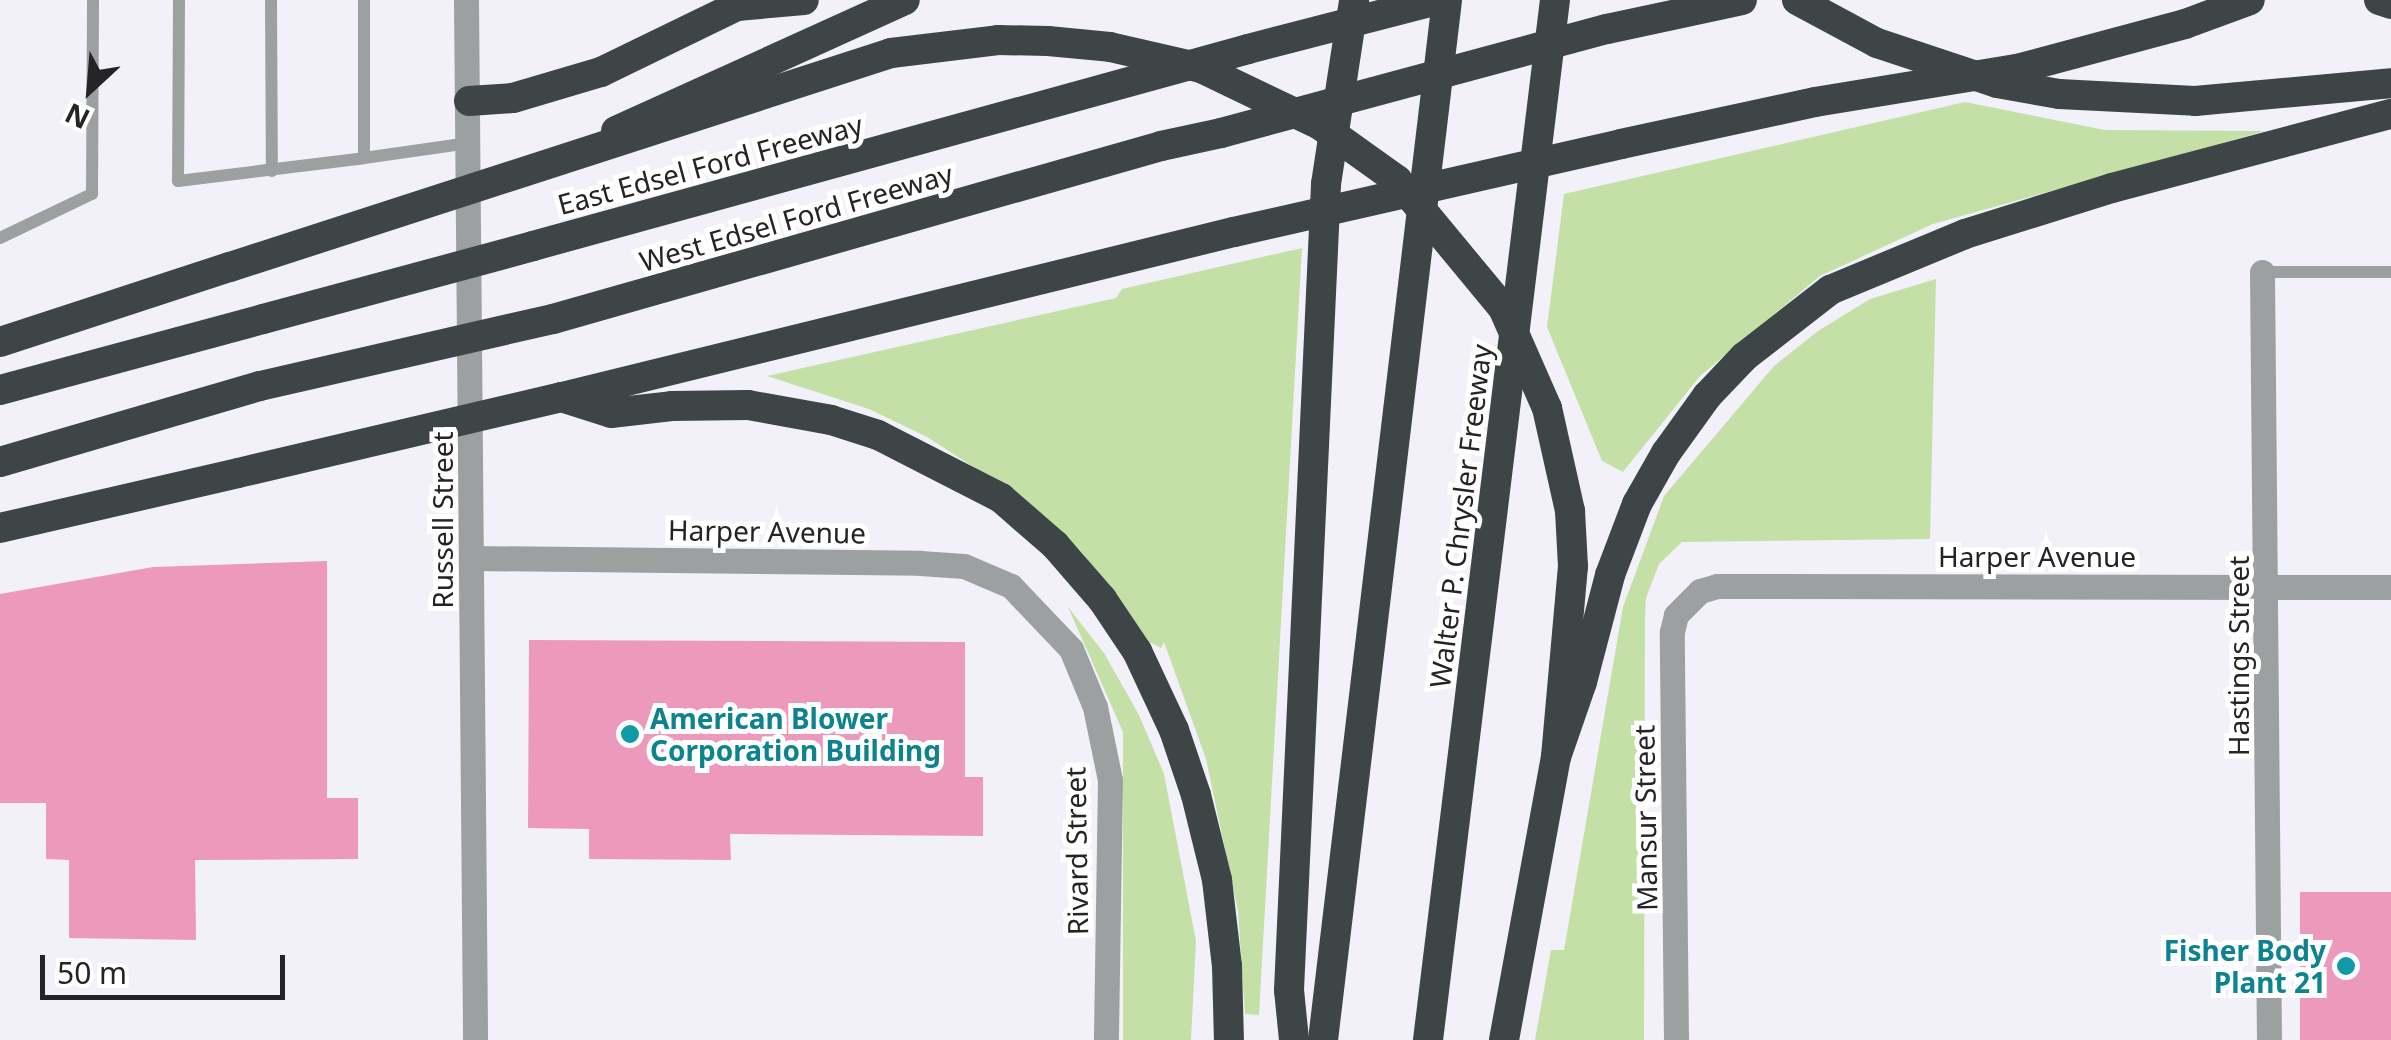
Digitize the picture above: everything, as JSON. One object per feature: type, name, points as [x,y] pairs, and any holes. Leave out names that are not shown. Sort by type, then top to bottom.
[{"type":"highway","points":[[469,101],[513,98],[601,72],[733,2],[804,0]]},
{"type":"highway","points":[[558,157],[904,0]]},
{"type":"highway","points":[[1294,1040],[1289,990],[1326,184],[1354,0]]},
{"type":"highway","name":"East Edsel Ford Freeway","points":[[0,390],[1437,0]]},
{"type":"highway","points":[[1323,1040],[1446,0]]},
{"type":"highway","name":"Walter P. Chrysler Freeway","points":[[1428,1040],[1555,0]]},
{"type":"highway","name":"West Edsel Ford Freeway","points":[[0,462],[260,386],[553,320],[1160,146],[1220,134],[1607,29],[1742,0]]},
{"type":"highway","points":[[1797,0],[1878,43],[1997,83],[2059,94],[2195,101],[2391,83]]},
{"type":"highway","points":[[0,528],[707,362],[1234,232],[1815,102],[2017,68],[2185,24],[2250,0]]},
{"type":"highway","points":[[2378,0],[2391,4]]},
{"type":"highway","points":[[0,342],[846,64],[936,46],[998,40],[1110,47],[1202,68],[1320,125],[1397,180],[1503,308],[1547,408],[1570,511],[1573,566],[1556,756],[1504,1040]]},
{"type":"highway","points":[[1556,756],[1582,682],[1610,574],[1636,504],[1666,452],[1708,396],[1744,357],[1798,312],[1830,290],[1965,234],[2112,188],[2391,114]]},
{"type":"highway","points":[[561,397],[612,413],[716,404],[831,420],[942,465],[1001,498],[1055,545],[1102,599],[1137,651],[1174,730],[1196,795],[1216,880],[1227,966],[1228,1040]]},
{"type":"street","name":"Russell Street","points":[[466,0],[475,1040]]},
{"type":"street","name":"Hastings Street","points":[[2262,272],[2268,587],[2269,1040]]},
{"type":"street","name":"Harper Avenue","points":[[473,558],[964,566],[1011,586],[1045,617]]},
{"type":"street","name":"Harper Avenue","points":[[1687,600],[1716,586],[2391,586]]},
{"type":"street","name":"Mansur Street","points":[[1676,1040],[1672,632],[1676,615],[1687,600]]},
{"type":"street","name":"Rivard Street","points":[[1045,617],[1071,649],[1096,707],[1110,780],[1106,1040]]},
{"type":"lane","points":[[0,238],[92,194],[92,0]]},
{"type":"lane","points":[[179,0],[178,180],[469,142]]},
{"type":"lane","points":[[271,0],[272,170]]},
{"type":"lane","points":[[364,0],[364,158]]},
{"type":"lane","points":[[2262,272],[2391,272]]},
{"type":"green space","points":[[1965,102],[2105,130],[2265,131],[1933,224],[1820,276],[1700,376],[1623,472],[1602,461],[1547,327],[1564,194]]},
{"type":"green space","points":[[1302,248],[1259,1015],[1245,1014],[1238,911],[1206,759],[1164,642],[1161,648],[1149,642],[1080,550],[1022,498],[927,437],[869,409],[767,376],[1116,298],[1122,289]]},
{"type":"green space","points":[[1936,279],[1930,539],[1682,542],[1659,564],[1646,598],[1645,618],[1644,1040],[1535,1040],[1551,950],[1564,950],[1623,607],[1664,496],[1774,366],[1818,331],[1870,299]]},
{"type":"green space","points":[[1068,607],[1104,653],[1139,715],[1164,774],[1196,941],[1191,1040],[1123,1040],[1123,732]]},
{"type":"building","points":[[327,561],[327,798],[358,798],[358,859],[195,860],[196,940],[69,938],[69,860],[46,859],[46,803],[0,803],[0,594],[153,567]]},
{"type":"building","points":[[529,640],[965,642],[965,777],[983,777],[983,836],[730,834],[731,860],[589,859],[589,829],[528,828]]},
{"type":"building","name":"Fisher Body Plant 21","points":[[2300,892],[2391,892],[2391,1040],[2300,1040]]},
{"type":"place","name":"American Blower Corporation Building","points":[[630,734]]},
{"type":"place","name":"Fisher Body Plant 21","points":[[2346,966]]}]
